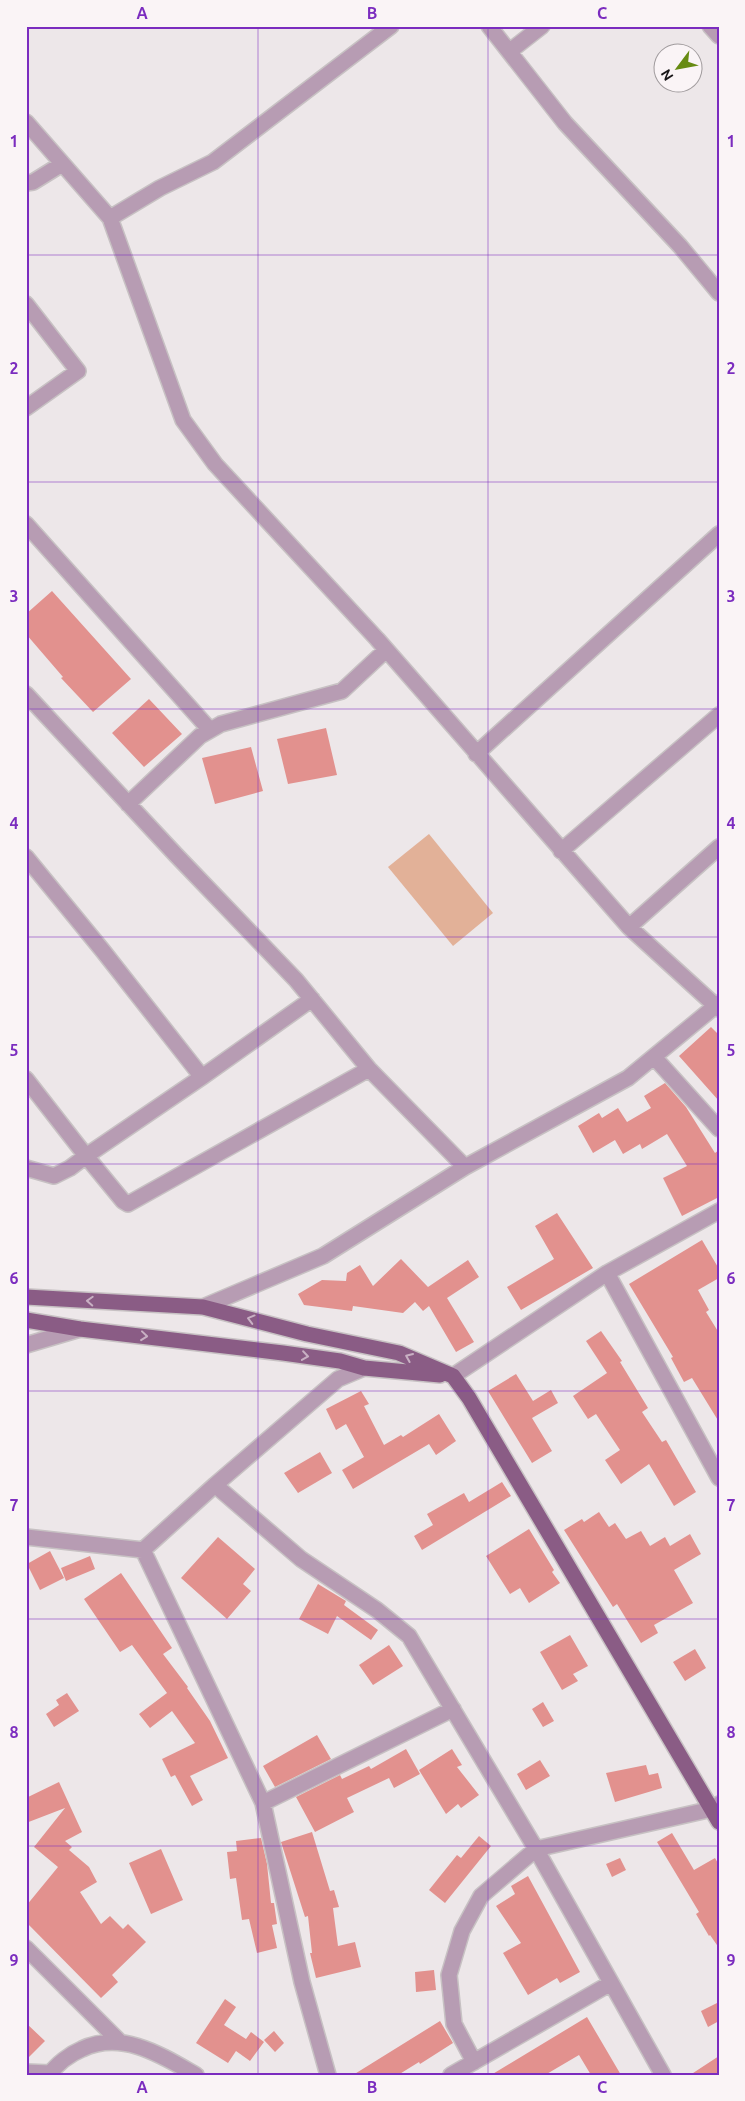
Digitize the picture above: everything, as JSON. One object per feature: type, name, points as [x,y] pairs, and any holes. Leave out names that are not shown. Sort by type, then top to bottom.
[{"type":"main road","points":[[26,1297],[203,1307],[308,1334],[399,1353],[454,1376],[469,1398],[716,1812]]},
{"type":"main road","points":[[26,1320],[80,1329],[340,1361],[364,1368],[454,1376]]},
{"type":"street","points":[[110,218],[160,188],[213,162],[391,26]]},
{"type":"street","points":[[489,26],[565,123],[680,246],[719,293]]},
{"type":"street","points":[[510,51],[542,26]]},
{"type":"street","points":[[710,26],[719,36]]},
{"type":"street","points":[[26,122],[110,218],[184,420],[216,464],[386,650],[629,927],[718,1006],[628,1078],[465,1167],[323,1256],[203,1307]]},
{"type":"street","points":[[26,183],[33,182],[62,164]]},
{"type":"street","points":[[26,304],[78,371],[26,408]]},
{"type":"street","points":[[26,524],[210,730]]},
{"type":"street","points":[[476,754],[719,534]]},
{"type":"street","points":[[128,804],[200,736],[220,724],[342,691],[386,650]]},
{"type":"street","points":[[26,694],[296,980],[368,1069],[465,1167]]},
{"type":"street","points":[[562,851],[719,715]]},
{"type":"street","points":[[629,927],[719,847]]},
{"type":"street","points":[[26,857],[202,1077]]},
{"type":"street","points":[[26,1168],[54,1176],[70,1168],[312,999]]},
{"type":"street","points":[[654,1057],[719,1129]]},
{"type":"street","points":[[26,1079],[86,1156],[128,1204],[368,1069]]},
{"type":"street","points":[[454,1376],[607,1273],[719,1211]]},
{"type":"street","points":[[607,1273],[719,1478]]},
{"type":"street","points":[[26,1345],[80,1329]]},
{"type":"street","points":[[26,1537],[143,1550],[338,1379],[364,1368]]},
{"type":"street","points":[[215,1485],[301,1559],[377,1610],[409,1636],[536,1849],[663,2075]]},
{"type":"street","points":[[143,1550],[263,1803],[302,1982],[328,2075]]},
{"type":"street","points":[[263,1803],[453,1709]]},
{"type":"street","points":[[474,2062],[454,2024],[449,1975],[462,1931],[481,1896],[536,1849],[716,1812]]},
{"type":"street","points":[[26,1948],[119,2041]]},
{"type":"street","points":[[451,2075],[611,1983]]},
{"type":"street","points":[[26,2072],[50,2074],[72,2053],[94,2043],[119,2041],[155,2052],[196,2075]]},
{"type":"shaded area","points":[[429,834],[493,913],[453,946],[388,867]]},
{"type":"building","points":[[52,591],[131,679],[93,712],[61,678],[63,677],[26,634],[26,614]]},
{"type":"building","points":[[149,699],[182,734],[144,767],[112,733]]},
{"type":"building","points":[[326,728],[337,775],[288,784],[277,739]]},
{"type":"building","points":[[251,747],[263,791],[215,804],[202,758]]},
{"type":"building","points":[[711,1027],[719,1035],[719,1101],[679,1056]]},
{"type":"building","points":[[665,1083],[686,1107],[715,1153],[719,1150],[719,1197],[682,1216],[663,1178],[687,1166],[667,1134],[642,1149],[640,1144],[623,1154],[615,1140],[593,1153],[578,1126],[599,1113],[602,1118],[618,1108],[627,1122],[651,1108],[644,1096]]},
{"type":"building","points":[[557,1213],[593,1268],[521,1310],[507,1287],[554,1259],[535,1226]]},
{"type":"building","points":[[702,1240],[719,1269],[719,1278],[698,1290],[709,1310],[706,1312],[719,1333],[719,1422],[692,1378],[684,1382],[671,1358],[673,1357],[629,1284]]},
{"type":"building","points":[[401,1259],[428,1287],[468,1260],[479,1277],[447,1298],[474,1342],[456,1352],[429,1306],[423,1311],[415,1302],[403,1313],[353,1306],[352,1311],[304,1305],[298,1294],[322,1280],[346,1281],[347,1273],[360,1265],[373,1286]]},
{"type":"building","points":[[601,1331],[622,1361],[620,1362],[648,1408],[642,1412],[662,1442],[666,1440],[696,1492],[674,1506],[649,1464],[621,1484],[605,1460],[620,1450],[596,1414],[588,1419],[573,1396],[607,1373],[586,1341]]},
{"type":"building","points":[[516,1374],[533,1401],[551,1390],[558,1403],[532,1418],[552,1451],[532,1463],[488,1391]]},
{"type":"building","points":[[361,1391],[369,1404],[364,1406],[384,1445],[401,1435],[403,1437],[439,1414],[456,1441],[436,1455],[429,1444],[353,1489],[342,1470],[364,1457],[346,1424],[336,1430],[326,1409]]},
{"type":"building","points":[[320,1452],[332,1473],[298,1493],[284,1473]]},
{"type":"building","points":[[502,1482],[511,1496],[422,1550],[414,1536],[433,1525],[427,1514],[464,1493],[469,1502]]},
{"type":"building","points":[[599,1512],[609,1527],[615,1523],[626,1539],[641,1531],[650,1546],[665,1537],[670,1546],[690,1534],[701,1554],[674,1570],[693,1603],[654,1625],[658,1633],[641,1643],[617,1604],[613,1607],[564,1530],[582,1519],[584,1522]]},
{"type":"building","points":[[529,1529],[560,1583],[529,1603],[520,1588],[510,1594],[486,1556]]},
{"type":"building","points":[[218,1537],[255,1569],[243,1584],[251,1591],[227,1619],[181,1578]]},
{"type":"building","points":[[50,1551],[64,1578],[40,1590],[27,1564]]},
{"type":"building","points":[[90,1556],[95,1569],[66,1581],[61,1568]]},
{"type":"building","points":[[121,1573],[172,1648],[163,1654],[188,1687],[210,1721],[228,1758],[190,1776],[203,1800],[192,1806],[175,1775],[171,1777],[162,1759],[195,1743],[172,1711],[150,1728],[139,1714],[167,1693],[132,1645],[120,1652],[84,1599]]},
{"type":"building","points":[[318,1584],[346,1601],[344,1605],[378,1630],[371,1640],[337,1616],[328,1634],[299,1619]]},
{"type":"building","points":[[570,1635],[588,1666],[573,1674],[578,1681],[562,1690],[540,1652]]},
{"type":"building","points":[[389,1645],[403,1666],[373,1685],[359,1665]]},
{"type":"building","points":[[695,1649],[706,1668],[685,1681],[673,1662]]},
{"type":"building","points":[[67,1693],[79,1711],[54,1727],[46,1714],[59,1705],[56,1700]]},
{"type":"building","points":[[543,1702],[554,1721],[543,1727],[532,1709]]},
{"type":"building","points":[[317,1735],[331,1759],[275,1787],[263,1766]]},
{"type":"building","points":[[406,1749],[420,1774],[394,1788],[389,1778],[347,1798],[354,1812],[315,1832],[296,1797],[340,1775],[342,1779],[369,1766],[371,1769]]},
{"type":"building","points":[[452,1749],[462,1765],[457,1767],[479,1795],[461,1808],[458,1804],[446,1814],[419,1770]]},
{"type":"building","points":[[540,1760],[550,1776],[526,1790],[517,1774]]},
{"type":"building","points":[[646,1765],[649,1775],[658,1773],[662,1788],[615,1802],[606,1773]]},
{"type":"building","points":[[59,1782],[82,1832],[65,1841],[72,1847],[69,1850],[89,1867],[97,1882],[80,1892],[101,1924],[110,1916],[123,1929],[128,1924],[146,1942],[112,1975],[118,1982],[101,1998],[26,1922],[26,1906],[58,1867],[34,1847],[65,1808],[26,1823],[26,1798]]},
{"type":"building","points":[[312,1832],[330,1891],[334,1890],[339,1907],[333,1908],[338,1946],[355,1942],[361,1967],[316,1978],[310,1953],[312,1953],[308,1916],[305,1917],[281,1842]]},
{"type":"building","points":[[672,1833],[694,1870],[715,1858],[719,1865],[719,1948],[709,1936],[696,1914],[699,1912],[657,1842]]},
{"type":"building","points":[[479,1836],[491,1846],[445,1903],[429,1890],[457,1855],[461,1858]]},
{"type":"building","points":[[261,1838],[267,1864],[271,1903],[274,1903],[277,1924],[272,1925],[277,1948],[257,1953],[249,1919],[242,1920],[236,1878],[230,1879],[227,1852],[237,1851],[236,1841]]},
{"type":"building","points":[[161,1849],[183,1900],[151,1914],[129,1863]]},
{"type":"building","points":[[620,1858],[626,1870],[612,1877],[606,1864]]},
{"type":"building","points":[[528,1876],[580,1972],[560,1983],[557,1978],[528,1995],[503,1953],[521,1943],[496,1906],[515,1894],[511,1886]]},
{"type":"building","points":[[434,1970],[436,1990],[416,1992],[415,1972]]},
{"type":"building","points":[[225,1999],[236,2007],[224,2025],[246,2039],[251,2032],[264,2042],[250,2061],[236,2051],[228,2063],[196,2043]]},
{"type":"building","points":[[719,2002],[719,2021],[708,2027],[701,2011]]},
{"type":"building","points":[[587,2017],[621,2075],[591,2075],[579,2055],[545,2075],[491,2075]]},
{"type":"building","points":[[440,2021],[453,2043],[420,2064],[419,2062],[398,2075],[353,2075]]},
{"type":"building","points":[[26,2023],[45,2041],[26,2060]]},
{"type":"building","points":[[274,2031],[284,2043],[275,2052],[264,2040]]},
{"type":"building","points":[[719,2056],[719,2075],[690,2075]]}]
